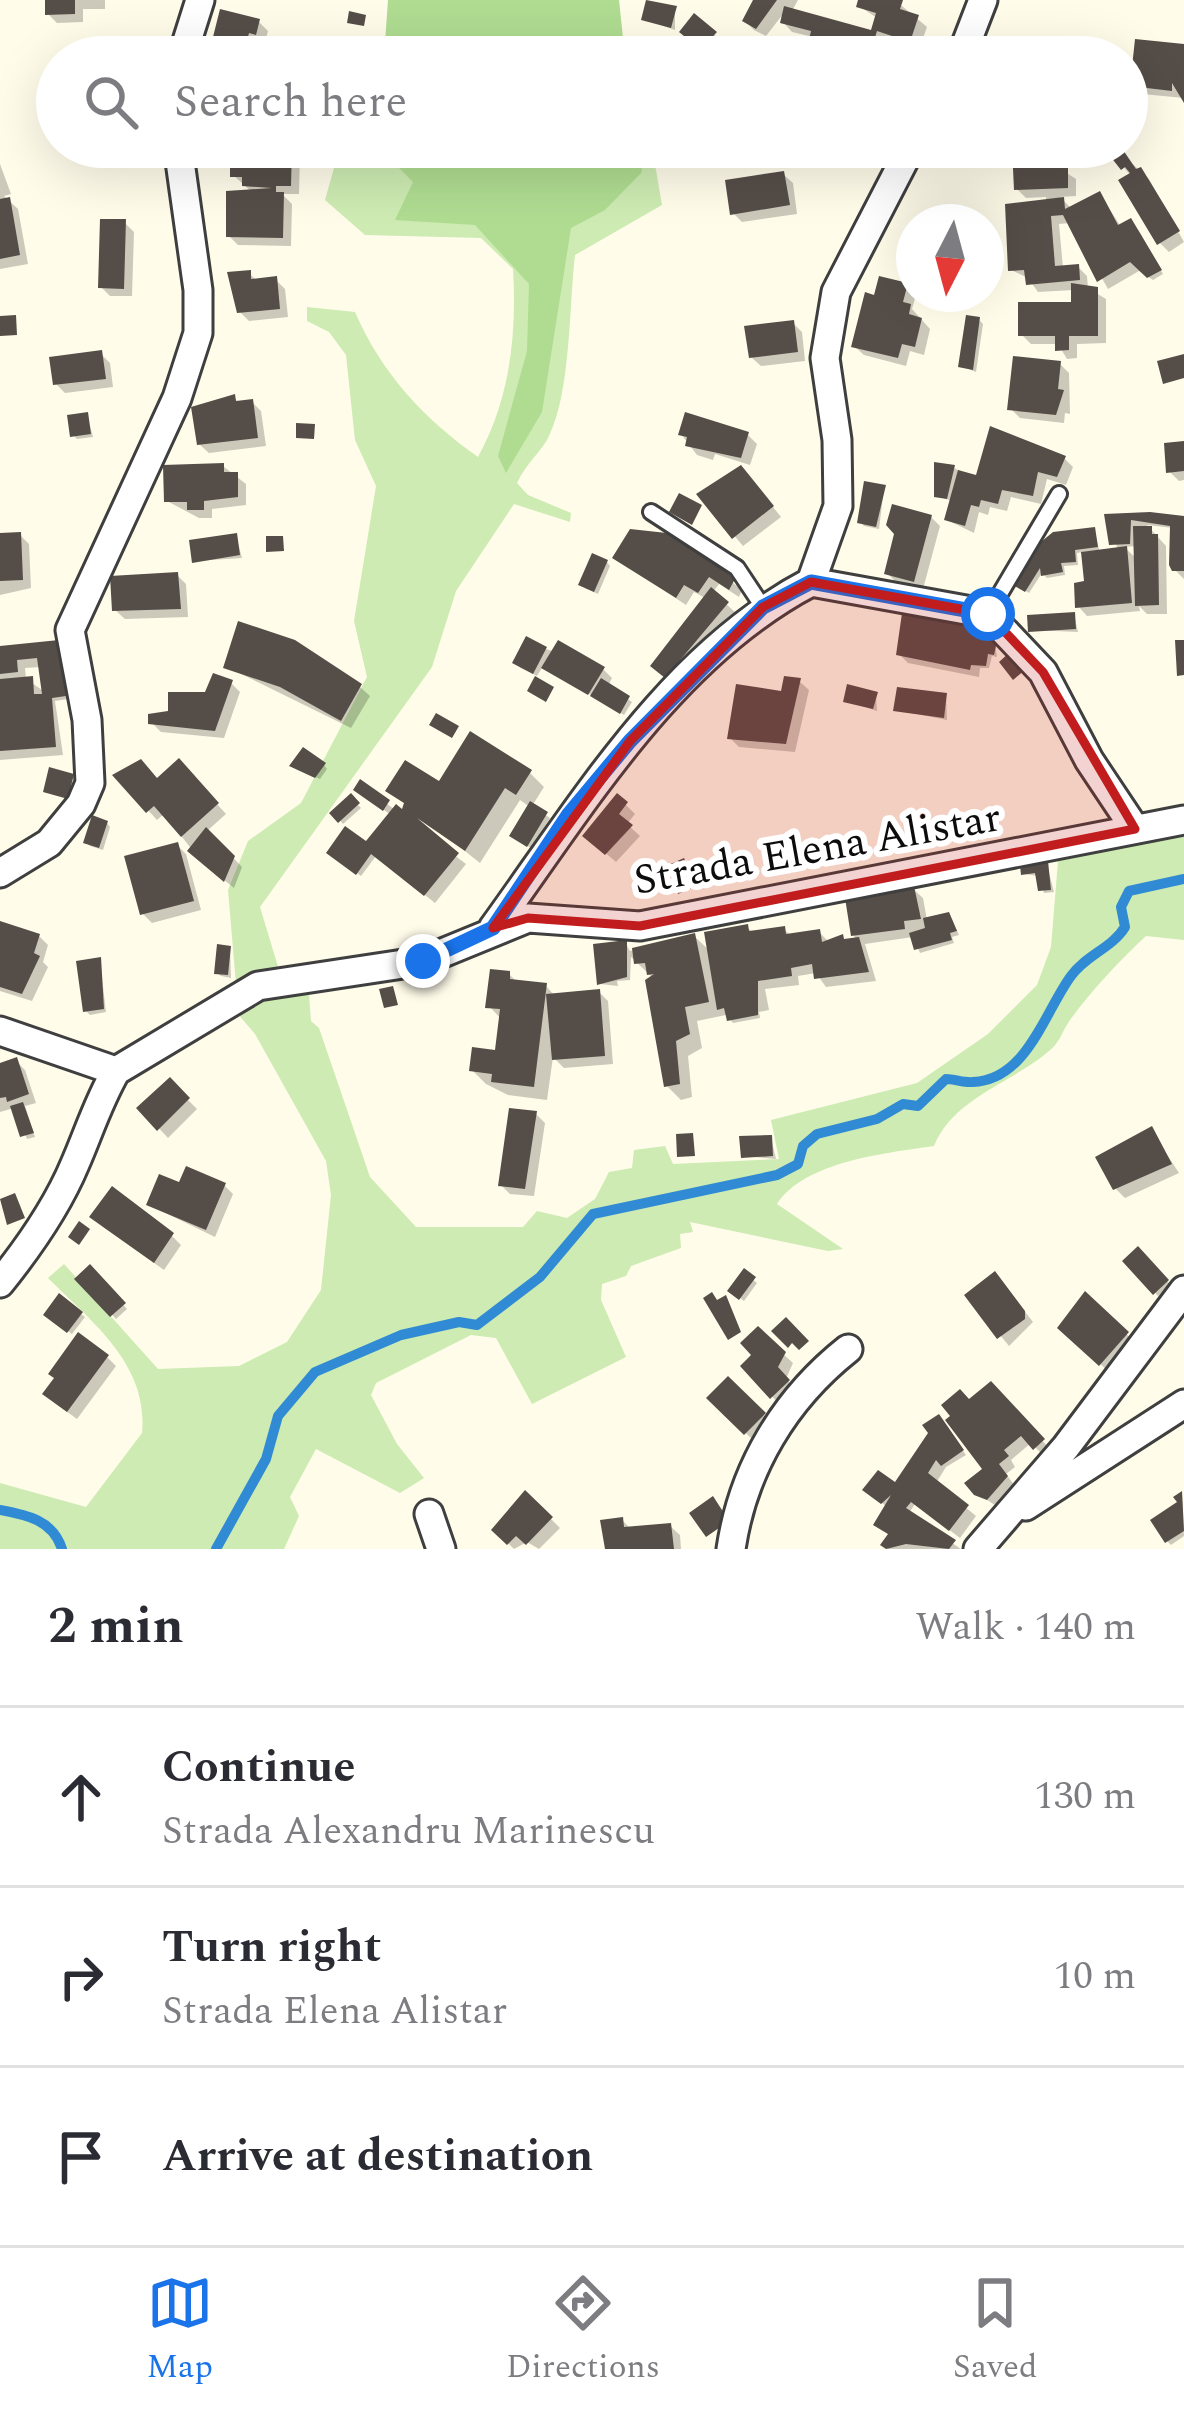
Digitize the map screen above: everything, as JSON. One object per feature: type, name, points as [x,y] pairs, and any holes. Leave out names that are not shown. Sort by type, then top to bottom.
[{"type":"street","points":[[189,36],[200,0]]},
{"type":"street","points":[[969,36],[983,0]]},
{"type":"street","points":[[0,873],[49,843],[81,804],[90,783],[87,720],[70,630],[177,398],[198,333],[198,290],[181,168]]},
{"type":"street","points":[[811,582],[838,506],[837,440],[825,358],[836,292],[899,168]]},
{"type":"street","points":[[493,928],[600,777],[763,607],[811,582],[988,614],[1043,672],[1089,760],[1135,829]]},
{"type":"street","name":"Strada Elena Alistar","points":[[116,1070],[259,986],[423,961],[493,928],[528,918],[586,926],[656,923],[1184,820]]},
{"type":"street","points":[[0,1031],[116,1070],[91,1114],[76,1163],[53,1207],[0,1283]]},
{"type":"street","points":[[978,1549],[1066,1447],[1184,1290]]},
{"type":"street","points":[[731,1549],[769,1435],[807,1382],[848,1349]]},
{"type":"street","points":[[995,1526],[1184,1404]]},
{"type":"street","points":[[429,1514],[440,1549]]},
{"type":"lane","points":[[988,614],[1059,494]]},
{"type":"lane","points":[[651,512],[737,568],[763,607]]},
{"type":"highlighted area","points":[[811,582],[988,614],[1043,672],[1135,829],[640,926],[528,918],[493,928],[630,741],[763,607]]},
{"type":"green space","points":[[388,0],[619,0],[623,36],[385,36]]},
{"type":"green space","points":[[334,168],[656,168],[662,205],[575,255],[562,396],[546,441],[517,483],[528,495],[571,513],[570,522],[514,504],[456,591],[432,667],[260,907],[279,970],[236,984],[228,890],[248,841],[301,803],[367,677],[354,621],[376,486],[355,440],[346,355],[329,332],[307,321],[307,307],[355,312],[406,394],[478,457],[498,412],[512,342],[513,269],[481,238],[365,235],[325,200]]},
{"type":"green space","points":[[399,168],[642,168],[605,210],[571,228],[542,412],[506,473],[498,456],[527,351],[529,284],[475,225],[395,220],[413,182]]},
{"type":"green space","points":[[1184,834],[1184,940],[1146,936],[1087,998],[1053,1048],[969,1103],[943,1129],[934,1146],[827,1169],[790,1189],[777,1204],[843,1249],[828,1251],[690,1222],[693,1232],[680,1234],[681,1248],[631,1266],[626,1276],[602,1284],[601,1300],[626,1357],[532,1404],[496,1338],[471,1335],[376,1383],[371,1395],[397,1444],[424,1478],[400,1493],[316,1449],[290,1497],[299,1516],[284,1549],[0,1549],[0,1483],[86,1507],[142,1433],[142,1409],[127,1366],[99,1328],[48,1278],[64,1264],[158,1369],[239,1366],[287,1342],[321,1290],[331,1195],[326,1161],[255,1034],[237,1013],[281,993],[309,995],[311,1021],[319,1028],[370,1177],[416,1227],[523,1227],[537,1211],[567,1218],[595,1199],[609,1172],[632,1168],[634,1150],[665,1146],[673,1164],[779,1159],[771,1120],[917,1083],[988,1034],[1037,985],[1051,947],[1058,861]]},
{"type":"building","points":[[45,0],[75,0],[75,14],[45,15]]},
{"type":"building","points":[[646,0],[677,6],[671,28],[641,20]]},
{"type":"building","points":[[753,0],[777,0],[756,29],[742,21]]},
{"type":"building","points":[[858,0],[903,0],[900,9],[919,15],[912,36],[877,31],[875,36],[810,36],[811,31],[780,23],[784,6],[871,30],[876,13],[856,7]]},
{"type":"building","points":[[220,9],[260,19],[256,35],[213,36]]},
{"type":"building","points":[[349,11],[366,15],[364,26],[347,23]]},
{"type":"building","points":[[694,13],[717,32],[684,36],[679,32]]},
{"type":"building","points":[[1148,40],[1184,44],[1184,103],[1172,83],[1172,91],[1148,88]]},
{"type":"building","points":[[230,168],[291,168],[291,186],[276,186],[276,192],[284,192],[283,238],[226,237],[226,191],[272,188],[242,186],[242,177],[230,177]]},
{"type":"building","points":[[1013,168],[1068,168],[1068,188],[1014,190]]},
{"type":"building","points":[[1126,168],[1142,168],[1180,231],[1157,245],[1118,180],[1130,173]]},
{"type":"building","points":[[784,171],[790,205],[730,215],[725,180]]},
{"type":"building","points":[[1100,191],[1118,225],[1131,218],[1162,270],[1147,278],[1130,262],[1097,282],[1063,215],[1051,216],[1055,266],[1079,264],[1080,280],[1026,285],[1024,270],[1008,271],[1005,204],[1064,197],[1065,209]]},
{"type":"building","points":[[10,197],[20,255],[0,259],[0,199]]},
{"type":"building","points":[[100,219],[126,219],[124,289],[98,288]]},
{"type":"building","points":[[251,270],[251,279],[277,276],[280,309],[237,313],[227,272]]},
{"type":"building","points":[[879,276],[896,280],[896,312],[922,318],[915,347],[902,344],[898,358],[851,347],[865,292],[874,295]]},
{"type":"building","points":[[1071,283],[1098,287],[1098,336],[1069,336],[1069,350],[1055,351],[1055,336],[1018,336],[1018,302],[1071,302]]},
{"type":"building","points":[[16,315],[17,335],[0,336],[0,316]]},
{"type":"building","points":[[966,315],[980,317],[973,370],[958,367]]},
{"type":"building","points":[[794,320],[798,352],[749,358],[744,326]]},
{"type":"building","points":[[102,350],[106,379],[53,385],[49,357]]},
{"type":"building","points":[[1184,354],[1184,378],[1163,384],[1157,361]]},
{"type":"building","points":[[1013,356],[1061,361],[1058,389],[1064,390],[1056,415],[1007,410]]},
{"type":"building","points":[[235,394],[236,401],[253,399],[258,438],[197,445],[191,407]]},
{"type":"building","points":[[88,412],[91,434],[70,437],[67,415]]},
{"type":"building","points":[[685,412],[749,432],[741,458],[685,446],[687,437],[678,435]]},
{"type":"building","points":[[296,423],[315,424],[314,439],[296,438]]},
{"type":"building","points":[[990,426],[1066,456],[1057,477],[1038,472],[1033,496],[1002,490],[998,504],[981,500],[979,507],[971,505],[965,526],[944,520],[958,470],[976,475]]},
{"type":"building","points":[[1184,441],[1184,471],[1166,473],[1164,443]]},
{"type":"building","points":[[934,462],[955,465],[947,499],[934,497]]},
{"type":"building","points":[[224,463],[224,472],[238,472],[238,497],[204,501],[204,510],[187,510],[187,502],[164,502],[163,465]]},
{"type":"building","points":[[741,465],[774,506],[732,539],[696,494]]},
{"type":"building","points":[[864,481],[886,485],[876,527],[857,523]]},
{"type":"building","points":[[679,493],[702,505],[692,525],[669,512]]},
{"type":"building","points":[[892,504],[932,515],[914,582],[884,574],[894,534],[886,525]]},
{"type":"building","points":[[1104,514],[1184,516],[1184,571],[1172,571],[1169,565],[1170,526],[1131,520],[1130,544],[1109,545]]},
{"type":"building","points":[[1133,526],[1152,526],[1152,534],[1158,534],[1159,605],[1135,606]]},
{"type":"building","points":[[1095,527],[1098,547],[1075,550],[1076,562],[1061,563],[1063,572],[1041,576],[1040,568],[1025,592],[1013,585],[1036,546],[1053,532]]},
{"type":"building","points":[[630,529],[676,534],[735,579],[729,590],[709,577],[698,593],[684,585],[676,598],[612,558]]},
{"type":"building","points":[[21,532],[23,580],[0,581],[0,533]]},
{"type":"building","points":[[237,533],[240,555],[192,563],[189,540]]},
{"type":"building","points":[[266,536],[283,536],[284,551],[266,552]]},
{"type":"building","points":[[1127,546],[1132,603],[1075,608],[1074,583],[1084,581],[1081,552]]},
{"type":"building","points":[[592,553],[608,560],[594,592],[578,585]]},
{"type":"building","points":[[178,572],[181,609],[112,611],[110,576]]},
{"type":"building","points":[[711,587],[729,602],[665,678],[650,666]]},
{"type":"building","points":[[1075,612],[1076,629],[1028,632],[1027,615]]},
{"type":"building","points":[[902,613],[977,625],[997,641],[994,655],[988,654],[986,666],[971,665],[970,670],[896,655]]},
{"type":"building","points":[[238,621],[295,640],[362,684],[341,721],[280,687],[223,668]]},
{"type":"building","points":[[526,636],[547,647],[533,674],[512,663]]},
{"type":"building","points":[[59,640],[66,696],[52,698],[56,747],[0,751],[0,679],[33,676],[34,694],[42,694],[37,658],[17,660],[18,672],[0,674],[0,646]]},
{"type":"building","points":[[558,640],[605,667],[588,695],[541,668]]},
{"type":"building","points":[[1175,640],[1184,640],[1184,675],[1177,676]]},
{"type":"building","points":[[1010,652],[1026,669],[1013,680],[999,662]]},
{"type":"building","points":[[213,673],[233,680],[215,731],[148,724],[148,714],[168,711],[168,692],[205,692]]},
{"type":"building","points":[[535,676],[554,687],[546,702],[527,691]]},
{"type":"building","points":[[784,676],[801,678],[786,744],[727,739],[736,684],[781,691]]},
{"type":"building","points":[[601,678],[630,696],[620,714],[590,696]]},
{"type":"building","points":[[847,684],[878,692],[873,709],[843,702]]},
{"type":"building","points":[[897,687],[947,693],[944,718],[893,711]]},
{"type":"building","points":[[436,713],[459,726],[452,738],[429,725]]},
{"type":"building","points":[[470,731],[532,770],[516,795],[505,788],[465,851],[417,818],[459,853],[424,896],[371,854],[356,875],[326,853],[345,826],[366,841],[396,804],[402,809],[404,803],[385,791],[405,760],[439,781]]},
{"type":"building","points":[[303,747],[326,763],[315,778],[289,766]]},
{"type":"building","points":[[179,758],[219,803],[181,837],[154,806],[146,813],[112,775],[141,759],[157,778]]},
{"type":"building","points":[[49,767],[74,774],[68,799],[43,792]]},
{"type":"building","points":[[360,779],[390,800],[383,811],[353,790]]},
{"type":"building","points":[[351,793],[360,803],[338,823],[329,813]]},
{"type":"building","points":[[617,793],[628,802],[619,814],[633,825],[605,855],[582,836]]},
{"type":"building","points":[[530,801],[548,812],[527,847],[509,836]]},
{"type":"building","points":[[92,815],[108,821],[99,848],[83,843]]},
{"type":"building","points":[[206,827],[235,856],[224,882],[187,851]]},
{"type":"building","points":[[178,842],[194,901],[140,915],[124,856]]},
{"type":"building","points":[[684,858],[696,886],[678,894],[666,866]]},
{"type":"building","points":[[1048,861],[1051,890],[1038,891],[1035,873],[1021,875],[1020,865]]},
{"type":"building","points":[[914,886],[921,919],[904,921],[905,929],[851,936],[845,898]]},
{"type":"building","points":[[949,912],[957,931],[950,933],[952,940],[914,950],[909,933],[925,928],[923,918]]},
{"type":"building","points":[[0,921],[40,934],[34,953],[40,956],[22,994],[0,987]]},
{"type":"building","points":[[748,924],[749,931],[785,926],[786,934],[820,929],[822,942],[843,934],[844,939],[859,937],[869,972],[814,979],[812,964],[791,968],[792,976],[758,981],[758,1015],[727,1021],[724,1008],[717,1010],[704,932]]},
{"type":"building","points":[[695,933],[709,1002],[685,1007],[690,1034],[676,1041],[680,1084],[664,1087],[645,980],[654,974],[647,975],[645,963],[634,964],[632,948]]},
{"type":"building","points":[[627,940],[627,977],[597,985],[593,944]]},
{"type":"building","points":[[217,944],[231,946],[228,975],[214,974]]},
{"type":"building","points":[[101,957],[104,1009],[83,1012],[76,961]]},
{"type":"building","points":[[490,969],[510,971],[510,979],[547,983],[534,1087],[491,1082],[492,1074],[469,1071],[472,1047],[495,1050],[500,1009],[485,1008]]},
{"type":"building","points":[[393,986],[398,1005],[384,1008],[379,989]]},
{"type":"building","points":[[600,989],[605,1056],[552,1060],[546,994]]},
{"type":"building","points":[[17,1057],[29,1094],[7,1102],[6,1097],[0,1098],[0,1063]]},
{"type":"building","points":[[170,1077],[190,1098],[157,1131],[136,1108]]},
{"type":"building","points":[[23,1102],[34,1133],[20,1137],[10,1106]]},
{"type":"building","points":[[509,1108],[537,1111],[525,1189],[498,1186]]},
{"type":"building","points":[[1152,1126],[1172,1164],[1113,1190],[1095,1157]]},
{"type":"building","points":[[693,1133],[695,1156],[677,1157],[676,1134]]},
{"type":"building","points":[[772,1135],[773,1156],[741,1158],[739,1136]]},
{"type":"building","points":[[186,1166],[226,1183],[206,1230],[146,1205],[159,1174],[179,1182]]},
{"type":"building","points":[[112,1186],[174,1233],[154,1263],[89,1217]]},
{"type":"building","points":[[15,1193],[25,1218],[7,1225],[0,1199]]},
{"type":"building","points":[[79,1221],[90,1229],[79,1245],[68,1237]]},
{"type":"building","points":[[1138,1246],[1169,1280],[1153,1295],[1122,1261]]},
{"type":"building","points":[[90,1264],[126,1303],[110,1317],[74,1279]]},
{"type":"building","points":[[744,1268],[756,1277],[739,1300],[727,1291]]},
{"type":"building","points":[[995,1271],[1025,1311],[1025,1319],[997,1339],[964,1295]]},
{"type":"building","points":[[1085,1291],[1129,1332],[1099,1366],[1057,1328]]},
{"type":"building","points":[[712,1292],[717,1300],[726,1295],[741,1332],[728,1340],[703,1298]]},
{"type":"building","points":[[59,1293],[83,1312],[67,1333],[43,1315]]},
{"type":"building","points":[[786,1317],[809,1341],[799,1350],[792,1343],[788,1348],[771,1331]]},
{"type":"building","points":[[758,1326],[786,1352],[778,1367],[790,1380],[770,1399],[740,1366],[751,1355],[740,1343]]},
{"type":"building","points":[[78,1332],[109,1355],[67,1412],[42,1394],[54,1378],[48,1374]]},
{"type":"building","points":[[728,1376],[766,1413],[744,1435],[706,1398]]},
{"type":"building","points":[[991,1381],[1045,1439],[1033,1450],[1021,1436],[1004,1450],[1009,1456],[999,1464],[1008,1476],[987,1500],[974,1495],[964,1483],[982,1469],[945,1420],[950,1416],[941,1405],[960,1389],[969,1399]]},
{"type":"building","points":[[939,1414],[964,1450],[941,1466],[936,1460],[928,1473],[969,1505],[949,1531],[911,1502],[906,1508],[956,1540],[949,1549],[906,1544],[886,1549],[880,1545],[888,1534],[873,1525],[891,1495],[881,1504],[862,1490],[878,1470],[895,1482],[928,1433],[922,1425]]},
{"type":"building","points":[[525,1490],[553,1517],[526,1545],[516,1536],[507,1545],[491,1530]]},
{"type":"building","points":[[1182,1491],[1184,1531],[1165,1543],[1150,1520],[1177,1502],[1173,1497]]},
{"type":"building","points":[[713,1496],[729,1521],[706,1537],[689,1513]]},
{"type":"building","points":[[623,1517],[624,1527],[671,1523],[674,1549],[605,1549],[600,1520]]},
{"type":"waterway","points":[[216,1549],[266,1459],[278,1416],[315,1372],[401,1335],[459,1322],[477,1325],[540,1277],[593,1214],[777,1175],[798,1164],[803,1146],[817,1134],[877,1119],[903,1104],[918,1106],[946,1079],[973,1082],[1007,1070],[1032,1041],[1071,976],[1125,927],[1121,907],[1129,891],[1184,879]]},
{"type":"waterway","points":[[0,1510],[46,1525],[62,1549]]},
{"type":"route","points":[[423,961],[462,947],[493,928],[569,814],[630,741],[763,607],[811,582],[887,592],[988,614]]}]
